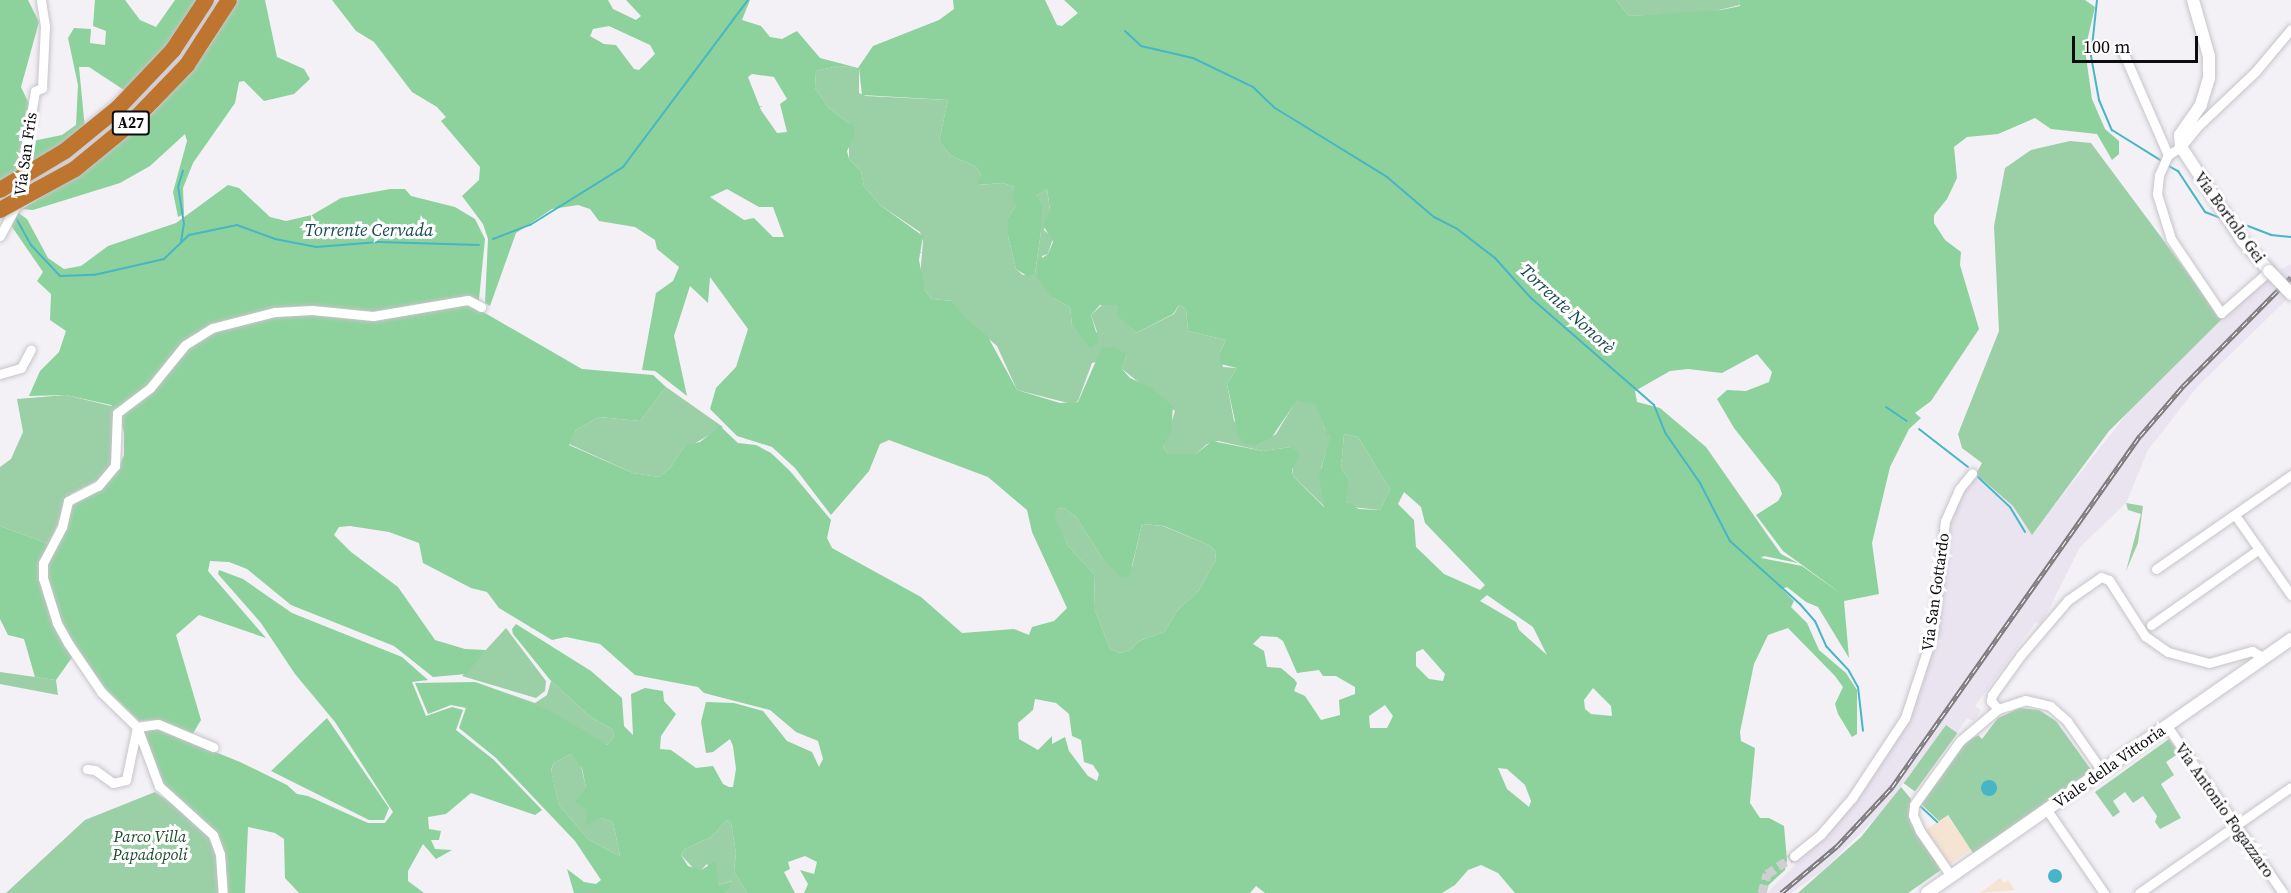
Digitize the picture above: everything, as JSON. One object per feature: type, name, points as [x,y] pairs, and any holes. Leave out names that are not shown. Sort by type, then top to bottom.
[{"type":"highway","name":"A27","points":[[0,190],[65,151],[118,108],[173,50],[206,0]]},
{"type":"highway","name":"A27","points":[[0,210],[75,169],[148,107],[188,65],[229,0]]},
{"type":"street","name":"Via San Fris","points":[[0,236],[18,206],[24,140],[35,91],[42,88],[45,26],[41,0]]},
{"type":"street","points":[[2180,141],[2201,105],[2210,78],[2209,56],[2193,0]]},
{"type":"street","points":[[2269,271],[2220,313],[2180,256],[2160,213],[2159,175],[2168,155],[2180,141],[2255,72],[2291,29]]},
{"type":"street","points":[[2123,52],[2168,155]]},
{"type":"street","name":"Via Bortolo Gei","points":[[2180,141],[2232,225],[2291,294]]},
{"type":"street","points":[[223,893],[220,854],[213,835],[159,786],[138,727],[102,693],[68,643],[57,622],[43,578],[43,563],[62,527],[68,501],[98,486],[115,466],[117,413],[150,388],[185,345],[212,328],[275,312],[312,310],[373,315],[468,300],[481,308]]},
{"type":"street","points":[[0,374],[21,368],[31,349]]},
{"type":"street","name":"Via San Gottardo","points":[[1794,856],[1821,834],[1852,798],[1905,718],[1932,633],[1945,521],[1960,488],[1972,473]]},
{"type":"street","points":[[2156,569],[2291,475]]},
{"type":"street","points":[[2235,515],[2291,595]]},
{"type":"street","points":[[2151,625],[2259,549]]},
{"type":"street","points":[[1998,709],[1991,701],[1992,695],[2043,627],[2089,583],[2101,577],[2109,580],[2138,628],[2168,652],[2209,663],[2252,651],[2264,658]]},
{"type":"street","name":"Viale della Vittoria","points":[[1927,893],[2291,639]]},
{"type":"street","points":[[1951,876],[1920,831],[1914,805],[1960,741],[1998,709],[2025,700],[2050,706],[2067,721],[2102,771]]},
{"type":"street","points":[[138,727],[158,724],[213,747]]},
{"type":"street","name":"Via Antonio Fogazzaro","points":[[2167,726],[2283,893]]},
{"type":"street","points":[[87,769],[95,770],[112,783],[126,780],[138,727]]},
{"type":"street","points":[[2139,893],[2291,787]]},
{"type":"street","points":[[2047,810],[2104,893]]},
{"type":"shaded area","points":[[2291,264],[2291,295],[2197,387],[2148,450],[2126,503],[2080,547],[2041,625],[2036,622],[1975,706],[1981,710],[1974,721],[1967,718],[1948,746],[1916,766],[1884,810],[1822,871],[1791,893],[1767,893],[1795,865],[1793,860],[1858,795],[1901,730],[1932,653],[1941,641],[1936,637],[1948,531],[1960,498],[1976,474],[2013,506],[2032,534],[2137,401],[2222,319],[2275,272]]},
{"type":"shaded area","points":[[1947,815],[1971,849],[1950,864],[1926,830]]},
{"type":"shaded area","points":[[2000,878],[2004,883],[2008,880],[2015,890],[1980,893]]},
{"type":"green space","points":[[0,0],[28,0],[39,22],[21,87],[31,108],[18,172],[0,182]]},
{"type":"green space","points":[[95,0],[125,0],[140,20],[156,27],[175,0],[200,0],[167,47],[127,92],[89,67],[79,67],[85,129],[24,169],[28,142],[62,135],[76,125],[78,85],[68,38],[74,28],[91,29],[90,43],[105,45],[106,31],[93,26]]},
{"type":"green space","points":[[238,0],[265,0],[277,57],[304,69],[310,79],[294,94],[264,101],[244,81],[239,82],[235,103],[193,163],[183,188],[184,214],[178,217],[173,192],[187,141],[185,134],[150,166],[120,183],[33,210],[22,209],[87,169],[152,114],[207,50]]},
{"type":"green space","points":[[332,0],[608,0],[613,9],[636,20],[641,16],[626,0],[750,0],[742,20],[761,26],[770,37],[782,39],[797,31],[820,58],[857,68],[838,66],[816,71],[815,88],[829,108],[853,126],[855,135],[847,151],[849,159],[861,171],[864,186],[880,205],[923,236],[919,260],[925,291],[932,299],[953,301],[961,314],[988,337],[1017,390],[1060,403],[1078,402],[1102,347],[1115,348],[1127,354],[1122,369],[1130,378],[1150,387],[1173,406],[1171,431],[1163,447],[1168,454],[1196,454],[1212,441],[1263,451],[1291,447],[1300,454],[1292,469],[1293,476],[1324,507],[1319,476],[1331,435],[1327,435],[1316,405],[1297,400],[1272,437],[1257,446],[1244,443],[1238,435],[1227,384],[1237,368],[1220,364],[1220,352],[1226,340],[1188,331],[1186,309],[1179,305],[1173,314],[1136,333],[1118,316],[1116,305],[1100,305],[1091,315],[1099,342],[1090,348],[1072,325],[1070,307],[1053,298],[1037,278],[1038,261],[1048,254],[1053,242],[1043,225],[1050,210],[1047,189],[1036,196],[1042,205],[1041,231],[1035,274],[1027,276],[1016,269],[1008,236],[1008,217],[1016,206],[1012,196],[1015,187],[1003,183],[977,185],[981,174],[975,166],[951,156],[939,141],[948,100],[862,95],[858,68],[873,46],[939,20],[954,9],[953,0],[1045,0],[1057,25],[1062,26],[1078,13],[1064,0],[1616,0],[1629,16],[1721,10],[1740,6],[1739,0],[2085,0],[2095,7],[2085,50],[2092,99],[2105,129],[2119,141],[2119,154],[2112,160],[2097,134],[2051,129],[2035,118],[1998,134],[1967,137],[1954,147],[1957,178],[1947,199],[1934,215],[1934,223],[1945,240],[1961,252],[1960,265],[1979,329],[1931,401],[1915,413],[1921,418],[1909,429],[1890,467],[1872,543],[1879,594],[1844,601],[1849,658],[1818,607],[1806,602],[1787,587],[1782,589],[1794,601],[1791,607],[1807,623],[1819,650],[1846,673],[1857,690],[1857,734],[1852,737],[1838,714],[1835,704],[1843,687],[1835,676],[1788,628],[1768,635],[1754,664],[1740,732],[1741,741],[1755,748],[1750,803],[1760,818],[1769,818],[1784,826],[1787,860],[1785,870],[1760,893],[1515,893],[1498,873],[1481,865],[1468,870],[1455,885],[1442,893],[1265,893],[1256,886],[1250,893],[804,893],[808,884],[800,870],[814,874],[817,862],[805,856],[788,862],[790,869],[784,872],[795,893],[747,893],[734,871],[736,853],[731,823],[727,820],[711,837],[685,849],[681,855],[688,866],[701,870],[716,861],[718,885],[733,881],[726,893],[574,893],[567,869],[584,882],[596,884],[601,880],[575,841],[496,758],[459,728],[466,708],[451,705],[428,714],[415,683],[475,682],[553,712],[607,745],[614,737],[612,729],[592,718],[551,681],[513,634],[512,629],[516,624],[591,671],[622,698],[624,726],[633,735],[631,694],[645,688],[663,691],[664,701],[676,714],[661,736],[660,749],[671,750],[696,768],[713,766],[723,784],[729,787],[733,787],[736,769],[733,746],[730,739],[713,752],[706,753],[701,722],[706,702],[734,703],[763,711],[787,741],[812,752],[819,767],[823,759],[818,741],[796,732],[770,710],[704,693],[698,687],[635,675],[600,644],[566,637],[552,640],[499,608],[487,592],[471,588],[423,563],[419,543],[389,532],[350,526],[339,527],[334,535],[351,552],[398,587],[435,640],[465,649],[486,650],[466,674],[433,677],[394,646],[291,605],[247,569],[229,562],[210,561],[208,571],[266,638],[199,615],[176,635],[201,720],[192,735],[155,720],[139,721],[104,687],[65,632],[44,567],[71,499],[117,471],[124,455],[124,433],[120,415],[111,405],[66,395],[29,396],[40,371],[59,352],[66,331],[50,320],[51,294],[37,281],[43,272],[10,224],[17,212],[27,219],[48,258],[64,269],[81,266],[108,246],[176,223],[228,185],[239,188],[270,217],[286,221],[312,215],[341,198],[390,189],[405,189],[411,196],[455,207],[475,219],[485,239],[478,309],[582,369],[653,375],[666,387],[640,421],[599,417],[576,430],[569,445],[633,473],[659,477],[670,468],[685,445],[700,442],[720,426],[738,443],[756,445],[771,453],[790,471],[831,520],[827,538],[832,548],[921,597],[962,633],[1014,629],[1029,635],[1032,627],[1054,621],[1067,608],[1032,532],[1027,510],[988,477],[889,440],[880,444],[869,471],[831,515],[795,468],[772,447],[737,436],[710,409],[716,388],[736,367],[748,329],[710,277],[708,303],[690,286],[674,336],[687,396],[655,371],[642,370],[656,293],[673,281],[679,267],[657,249],[655,240],[635,227],[599,221],[590,209],[578,205],[552,209],[516,233],[490,306],[485,303],[488,239],[483,224],[462,196],[479,180],[480,167],[441,121],[446,117],[437,107],[412,92],[374,42],[356,31]],"holes":[[[609,26],[650,45],[655,54],[639,70],[634,69],[616,45],[604,44],[590,36],[593,29]],[[752,74],[774,77],[787,99],[780,104],[787,132],[777,133],[761,110],[748,77]],[[727,189],[759,207],[773,207],[784,237],[773,237],[754,218],[744,220],[710,197]],[[1757,354],[1772,372],[1769,382],[1746,391],[1727,390],[1717,399],[1734,428],[1779,485],[1782,494],[1778,501],[1756,515],[1783,551],[1843,595],[1802,566],[1761,558],[1764,556],[1798,563],[1781,554],[1706,447],[1660,408],[1637,402],[1635,391],[1670,371],[1688,369],[1722,373]],[[1344,434],[1358,437],[1390,489],[1380,510],[1359,509],[1346,502],[1349,479],[1341,469]],[[1404,492],[1421,507],[1425,523],[1485,585],[1480,590],[1444,574],[1416,547],[1414,520],[1398,504]],[[1064,508],[1076,517],[1103,559],[1121,577],[1127,578],[1130,574],[1142,524],[1164,526],[1209,545],[1215,551],[1216,560],[1199,590],[1177,611],[1164,632],[1139,641],[1130,650],[1120,653],[1110,649],[1095,610],[1094,574],[1068,546],[1055,519],[1057,509]],[[1487,595],[1533,627],[1547,655],[1519,630],[1516,622],[1480,601]],[[1261,636],[1277,637],[1283,641],[1297,673],[1319,670],[1323,676],[1336,676],[1355,687],[1355,694],[1339,700],[1340,715],[1321,720],[1305,696],[1294,691],[1297,683],[1294,679],[1281,668],[1267,667],[1264,651],[1253,644]],[[1423,649],[1445,674],[1443,681],[1429,679],[1416,666],[1416,652]],[[1593,688],[1611,706],[1612,716],[1591,714],[1585,709],[1584,700]],[[1035,699],[1056,703],[1069,714],[1072,736],[1081,740],[1084,762],[1093,765],[1099,774],[1097,781],[1088,776],[1069,751],[1065,737],[1052,744],[1052,736],[1038,750],[1019,739],[1018,723],[1033,710]],[[1385,705],[1393,716],[1387,728],[1370,728],[1369,716]],[[571,754],[582,768],[586,788],[575,802],[588,810],[585,826],[601,818],[613,822],[620,856],[589,840],[559,805],[551,770],[554,763]],[[1498,768],[1507,769],[1525,785],[1531,801],[1529,807],[1507,789]]]},
{"type":"green space","points":[[1616,0],[1739,0],[1740,5],[1711,12],[1629,16]]},
{"type":"green space","points":[[838,66],[859,68],[859,93],[866,96],[948,100],[939,141],[951,156],[975,166],[981,174],[978,185],[1003,183],[1015,187],[1016,206],[1008,217],[1008,236],[1016,269],[1023,275],[1035,274],[1041,231],[1036,196],[1047,189],[1050,210],[1044,230],[1053,238],[1048,254],[1042,256],[1053,298],[1070,307],[1072,325],[1085,340],[1097,332],[1091,315],[1104,303],[1116,305],[1119,316],[1136,333],[1174,314],[1179,305],[1186,309],[1188,331],[1226,340],[1220,352],[1223,367],[1237,368],[1227,384],[1234,421],[1257,446],[1276,434],[1297,399],[1317,405],[1325,430],[1332,435],[1321,468],[1325,507],[1293,476],[1291,447],[1263,451],[1218,441],[1207,444],[1196,454],[1168,454],[1163,447],[1175,411],[1122,369],[1127,354],[1092,363],[1078,401],[1072,404],[1017,390],[997,346],[960,314],[953,301],[932,299],[925,291],[920,278],[923,241],[920,232],[880,205],[864,186],[861,171],[849,159],[849,123],[829,108],[815,88],[816,71]]},
{"type":"green space","points":[[2070,141],[2091,143],[2222,319],[2109,431],[2032,535],[2013,506],[1976,474],[1982,463],[1962,448],[1958,434],[1999,331],[1994,226],[2005,168],[2031,150]]},
{"type":"green space","points":[[666,387],[723,427],[692,445],[685,445],[670,468],[659,477],[633,473],[569,444],[576,430],[599,417],[640,421]]},
{"type":"green space","points":[[66,395],[115,407],[120,454],[98,480],[71,494],[49,544],[0,526],[0,467],[11,459],[23,432],[17,399]]},
{"type":"green space","points":[[1344,434],[1358,437],[1390,489],[1380,510],[1351,507],[1343,498],[1349,479],[1341,469]]},
{"type":"green space","points":[[2126,503],[2143,506],[2138,543],[2126,571],[2141,514],[2128,510]]},
{"type":"green space","points":[[1064,508],[1076,517],[1103,559],[1132,567],[1142,524],[1163,526],[1209,545],[1215,551],[1216,560],[1199,590],[1177,611],[1164,632],[1139,641],[1130,650],[1120,653],[1110,649],[1095,610],[1094,574],[1068,546],[1054,519],[1056,509]]},
{"type":"green space","points":[[0,526],[49,544],[42,562],[56,623],[76,652],[56,680],[35,677],[24,639],[8,635],[0,619]]},
{"type":"green space","points":[[219,570],[243,579],[292,613],[402,657],[428,680],[412,682],[426,716],[452,707],[463,710],[456,730],[494,760],[542,810],[535,815],[471,793],[446,814],[428,817],[429,829],[441,831],[439,840],[431,840],[435,849],[452,850],[436,859],[423,844],[408,871],[408,881],[424,893],[299,893],[285,878],[284,839],[275,833],[248,827],[245,893],[225,893],[210,827],[159,784],[142,728],[149,725],[240,762],[287,785],[297,794],[308,796],[368,823],[385,823],[393,812],[335,722],[295,674],[261,623],[218,574]]},
{"type":"green space","points":[[506,628],[546,681],[545,691],[536,698],[462,676]]},
{"type":"green space","points":[[0,672],[56,680],[58,695],[0,684]]},
{"type":"green space","points":[[551,681],[592,718],[612,729],[614,737],[607,745],[475,682],[535,703],[547,695]]},
{"type":"green space","points":[[2020,708],[2039,710],[2056,721],[2092,771],[1975,856],[1948,815],[1939,821],[1920,803],[1960,746],[1978,735],[1982,739],[1998,718]]},
{"type":"green space","points":[[327,718],[389,808],[384,820],[369,820],[271,771]]},
{"type":"green space","points":[[1946,725],[1957,733],[1915,791],[1904,783]]},
{"type":"green space","points":[[2169,739],[2179,753],[2166,762],[2174,775],[2161,784],[2181,818],[2160,829],[2155,822],[2157,816],[2143,796],[2133,803],[2125,792],[2113,801],[2120,812],[2113,817],[2095,792]]},
{"type":"green space","points":[[571,754],[580,761],[586,788],[601,818],[613,822],[620,856],[589,840],[559,805],[551,771],[554,763]]},
{"type":"green space","points":[[1901,787],[1911,799],[1910,822],[1941,870],[1908,893],[1798,893],[1861,837]]},
{"type":"green space","name":"Parco Villa Papadopoli","points":[[155,792],[204,826],[216,847],[220,893],[6,893],[85,820]]},
{"type":"green space","points":[[727,820],[731,823],[736,853],[734,871],[747,893],[726,893],[732,881],[718,885],[707,864],[701,870],[694,869],[681,855],[685,849],[711,837]]},
{"type":"water","points":[[1986,780],[1992,780],[1997,788],[1995,794],[1986,796],[1981,791],[1981,785]]},
{"type":"water","points":[[2055,869],[2060,871],[2062,876],[2060,881],[2055,883],[2050,881],[2048,876],[2050,871]]},
{"type":"waterway","name":"Torrente Cervada","points":[[493,239],[530,225],[623,167],[748,0]]},
{"type":"waterway","points":[[2097,0],[2091,56],[2099,100],[2112,130],[2160,160]]},
{"type":"waterway","name":"Torrente Nonorè","points":[[1125,31],[1141,46],[1193,58],[1253,87],[1275,108],[1387,177],[1434,217],[1456,228],[1495,258],[1531,298],[1654,405],[1666,434],[1700,483],[1730,541],[1800,604],[1815,621],[1826,646],[1849,671],[1858,687],[1863,731]]},
{"type":"waterway","points":[[2167,165],[2178,171],[2205,212],[2221,218]]},
{"type":"waterway","points":[[181,242],[184,224],[178,187],[183,171]]},
{"type":"waterway","name":"Torrente Cervada","points":[[16,218],[31,245],[60,276],[94,275],[164,259],[189,235],[237,225],[275,239],[316,247],[379,242],[479,245]]},
{"type":"waterway","points":[[2235,221],[2271,235],[2291,237]]},
{"type":"waterway","points":[[1886,407],[1907,421]]},
{"type":"waterway","points":[[1919,429],[1968,467]]},
{"type":"waterway","points":[[1978,477],[2010,507],[2025,532]]},
{"type":"waterway","points":[[1919,805],[1937,822]]},
{"type":"tunnel","points":[[1762,893],[1767,874],[1794,856]]},
{"type":"railway","points":[[1781,893],[1837,846],[1892,787],[2140,436],[2183,386],[2291,277]]}]
